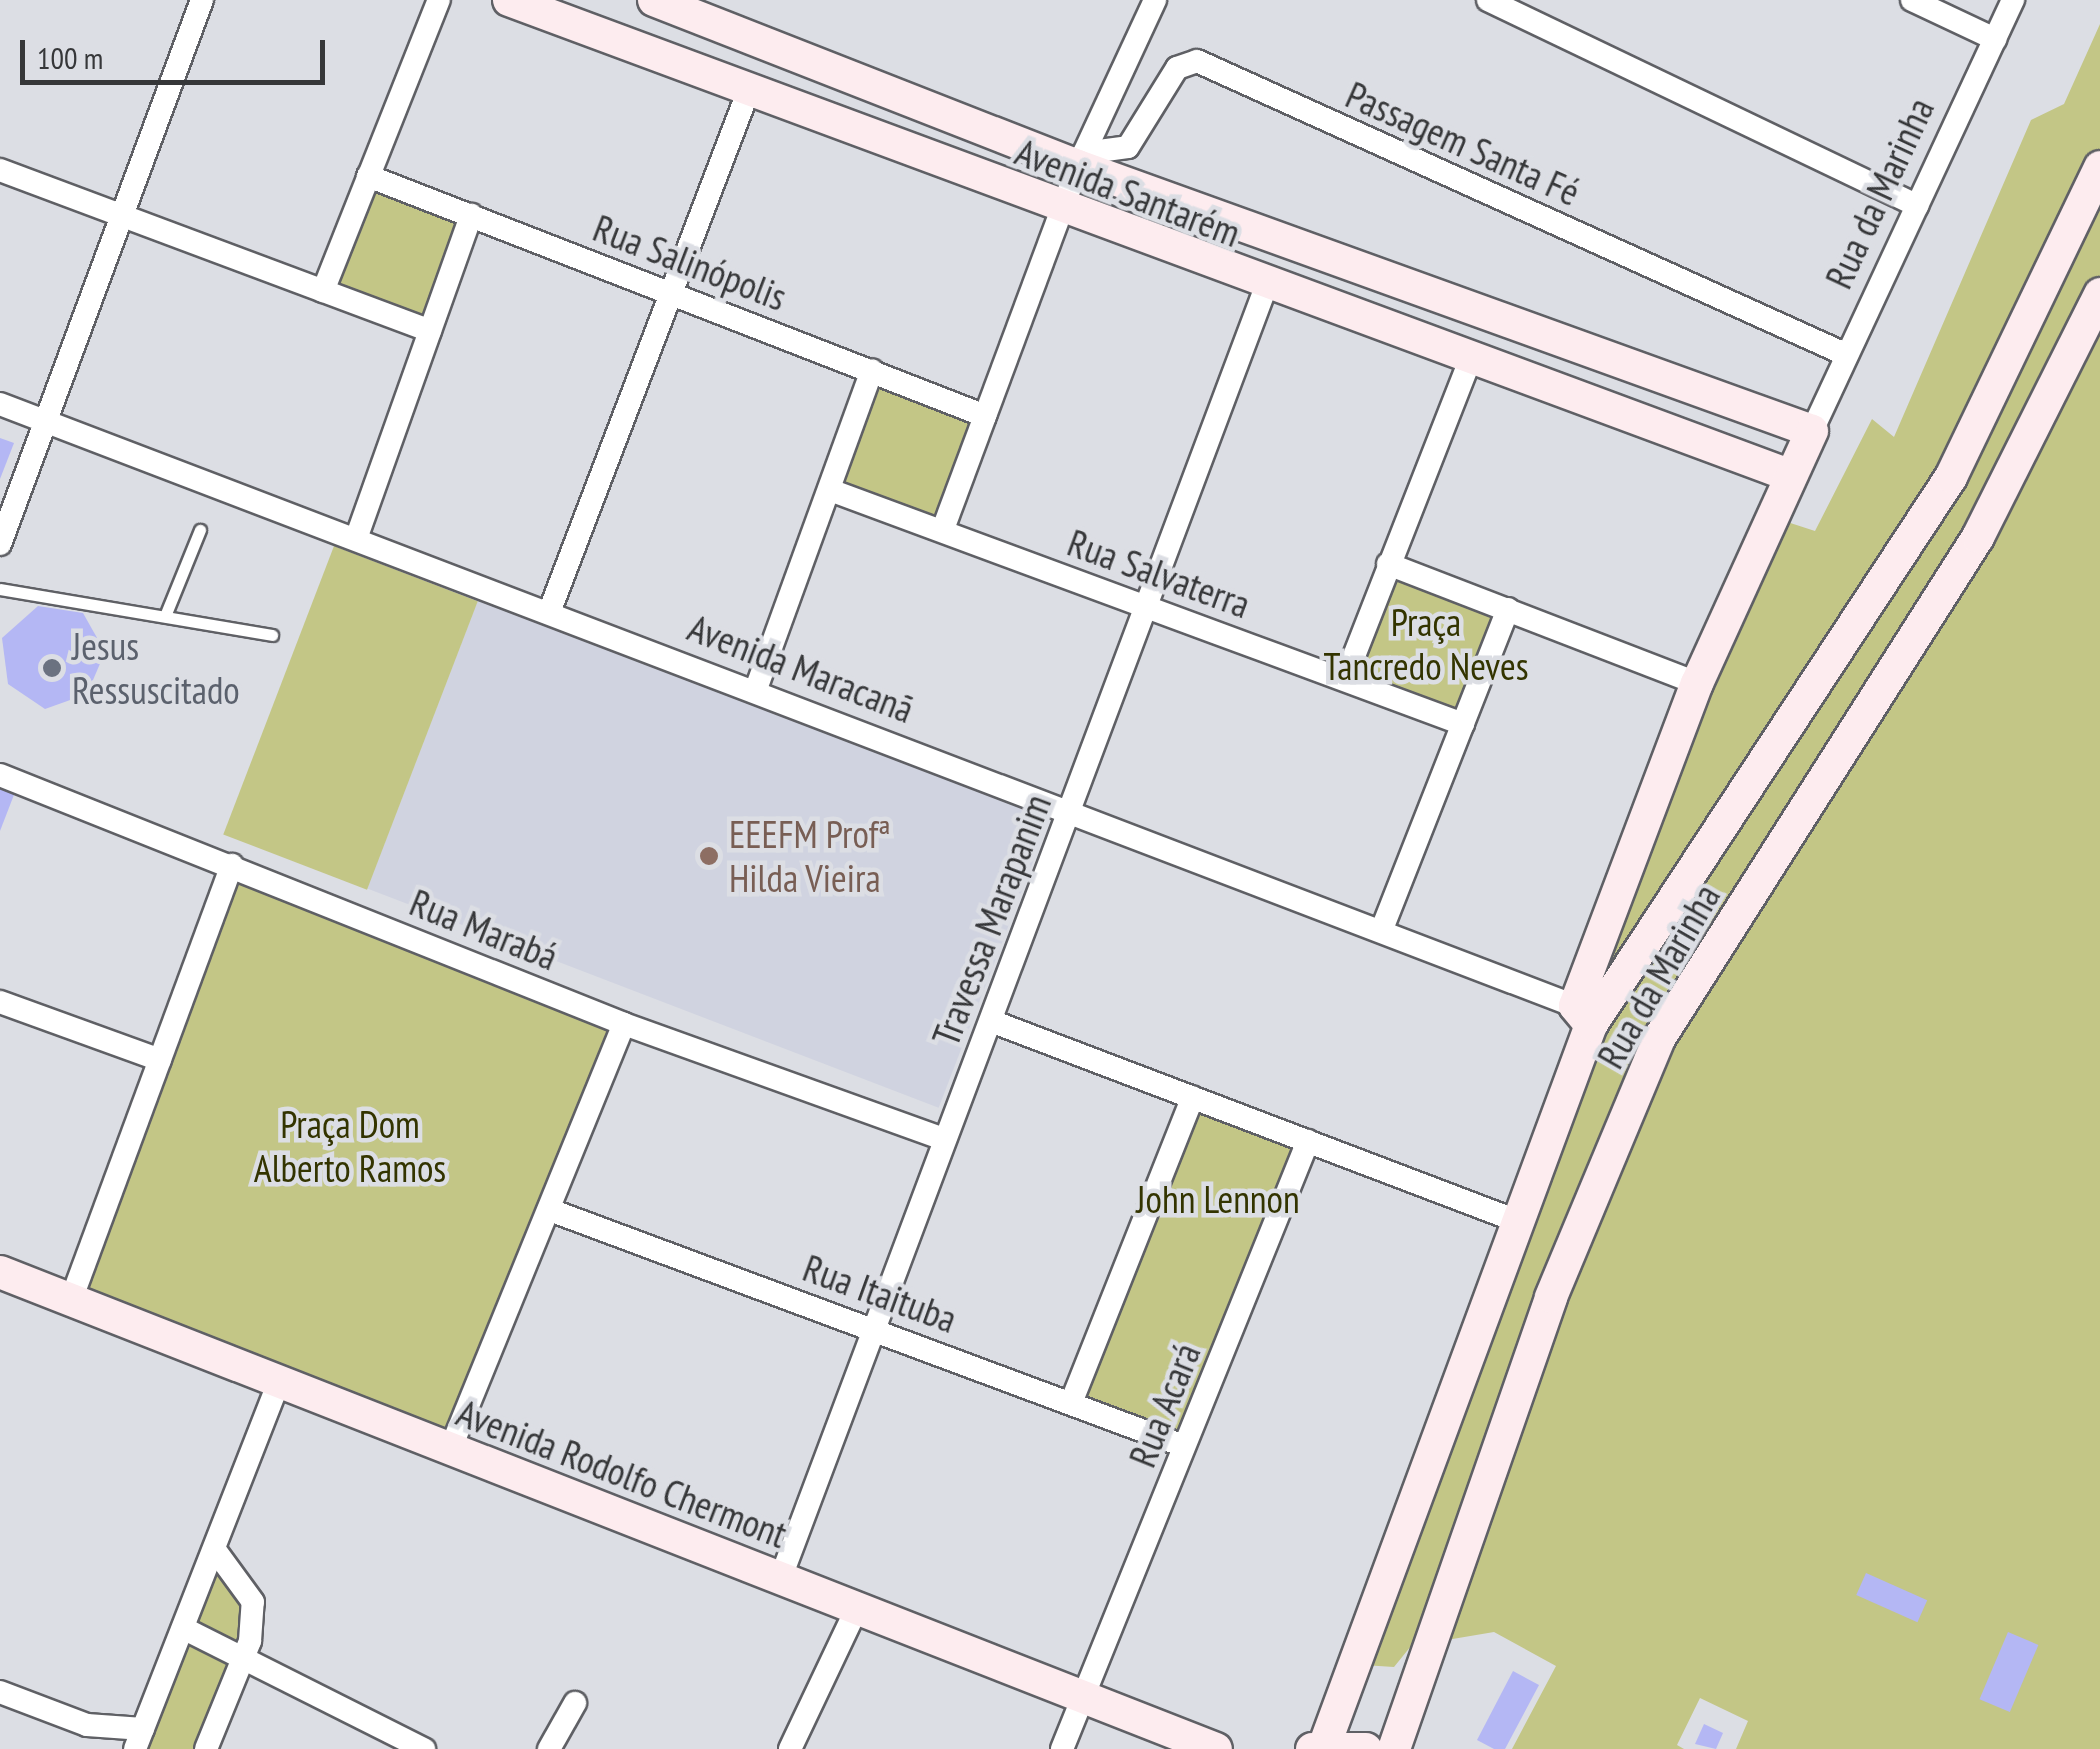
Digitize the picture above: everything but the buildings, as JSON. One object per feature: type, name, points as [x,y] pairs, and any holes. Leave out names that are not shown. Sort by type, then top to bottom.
[{"type":"main road","name":"Avenida Santarém","points":[[509,0],[1266,287],[1789,476]]},
{"type":"main road","name":"Avenida Santarém","points":[[654,0],[1812,431]]},
{"type":"main road","name":"Rua da Marinha","points":[[1583,1016],[1951,476],[2100,166]]},
{"type":"main road","name":"Rua da Marinha","points":[[1394,1749],[1551,1297],[1660,1038],[1978,537],[2100,294]]},
{"type":"main road","points":[[1722,451],[1742,426],[1743,406]]},
{"type":"main road","name":"Rua da Marinha","points":[[1318,1746],[1518,1221],[1583,1016],[1697,683],[1812,431]]},
{"type":"main road","name":"Avenida Rodolfo Chermont","points":[[0,1272],[1090,1696],[1216,1749]]},
{"type":"main road","points":[[1318,1746],[1366,1749]]},
{"type":"street","points":[[0,544],[202,0]]},
{"type":"street","points":[[323,291],[439,0]]},
{"type":"street","points":[[944,529],[1081,159],[1154,0]]},
{"type":"street","points":[[1488,0],[1917,206]]},
{"type":"street","points":[[1912,0],[1995,39]]},
{"type":"street","name":"Rua da Marinha","points":[[1812,431],[2013,0]]},
{"type":"street","name":"Passagem Santa Fé","points":[[1081,159],[1128,147],[1178,68],[1196,61],[1847,355]]},
{"type":"street","points":[[550,610],[676,293],[748,92]]},
{"type":"street","points":[[0,170],[430,331]]},
{"type":"street","name":"Rua Salinópolis","points":[[368,176],[985,416]]},
{"type":"street","points":[[357,536],[472,215]]},
{"type":"street","name":"Travessa Marapanim","points":[[781,1577],[872,1326],[991,1021],[1266,287]]},
{"type":"street","points":[[1344,679],[1470,360]]},
{"type":"street","points":[[756,689],[872,370]]},
{"type":"street","name":"Avenida Maracanã","points":[[0,404],[1070,808],[1382,929],[1583,1016]]},
{"type":"street","name":"Rua Salvaterra","points":[[830,490],[1463,724]]},
{"type":"street","points":[[1388,564],[1697,683]]},
{"type":"street","points":[[1382,929],[1508,609]]},
{"type":"street","name":"Rua Marabá","points":[[0,776],[624,1024],[944,1139]]},
{"type":"street","points":[[72,1300],[232,865]]},
{"type":"street","points":[[0,1002],[160,1060]]},
{"type":"street","points":[[991,1021],[1518,1221]]},
{"type":"street","points":[[450,1450],[624,1024]]},
{"type":"street","points":[[1071,1402],[1193,1097]]},
{"type":"street","name":"Rua Acará","points":[[1062,1749],[1090,1696],[1184,1446],[1308,1140]]},
{"type":"street","name":"Rua Itaituba","points":[[550,1210],[872,1326],[1184,1446]]},
{"type":"street","points":[[0,1692],[87,1725],[139,1739],[280,1382]]},
{"type":"street","points":[[206,1749],[244,1655],[252,1602],[216,1550]]},
{"type":"street","points":[[790,1749],[858,1606]]},
{"type":"street","points":[[183,1628],[244,1655],[424,1749]]},
{"type":"street","points":[[549,1749],[575,1703]]},
{"type":"lane","points":[[165,616],[200,530]]},
{"type":"lane","points":[[0,589],[272,635]]},
{"type":"shaded area","name":"EEEFM Profª Hilda Vieira","points":[[478,600],[1049,819],[939,1108],[367,888]]},
{"type":"green space","points":[[2100,24],[2100,1749],[1736,1749],[1748,1721],[1700,1698],[1677,1745],[1684,1749],[1512,1749],[1556,1666],[1494,1632],[1411,1646],[1394,1667],[1348,1664],[1585,1010],[1778,519],[1815,531],[1872,419],[1894,437],[2031,120],[2064,104]]},
{"type":"green space","points":[[368,176],[471,215],[427,330],[324,291]]},
{"type":"green space","points":[[872,370],[985,416],[938,533],[824,488]]},
{"type":"green space","points":[[334,546],[478,601],[367,890],[223,834]]},
{"type":"green space","name":"Praça Tancredo Neves","points":[[1388,564],[1507,610],[1463,725],[1344,679]]},
{"type":"green space","name":"Praça Dom Alberto Ramos","points":[[232,865],[624,1023],[450,1454],[58,1295]]},
{"type":"green space","name":"John Lennon","points":[[1193,1097],[1308,1141],[1190,1448],[1075,1404]]},
{"type":"green space","points":[[215,1550],[253,1602],[206,1749],[135,1749]]},
{"type":"place","name":"Jesus Ressuscitado","points":[[52,668]]},
{"type":"place","name":"EEEFM Profª Hilda Vieira","points":[[709,856]]}]
